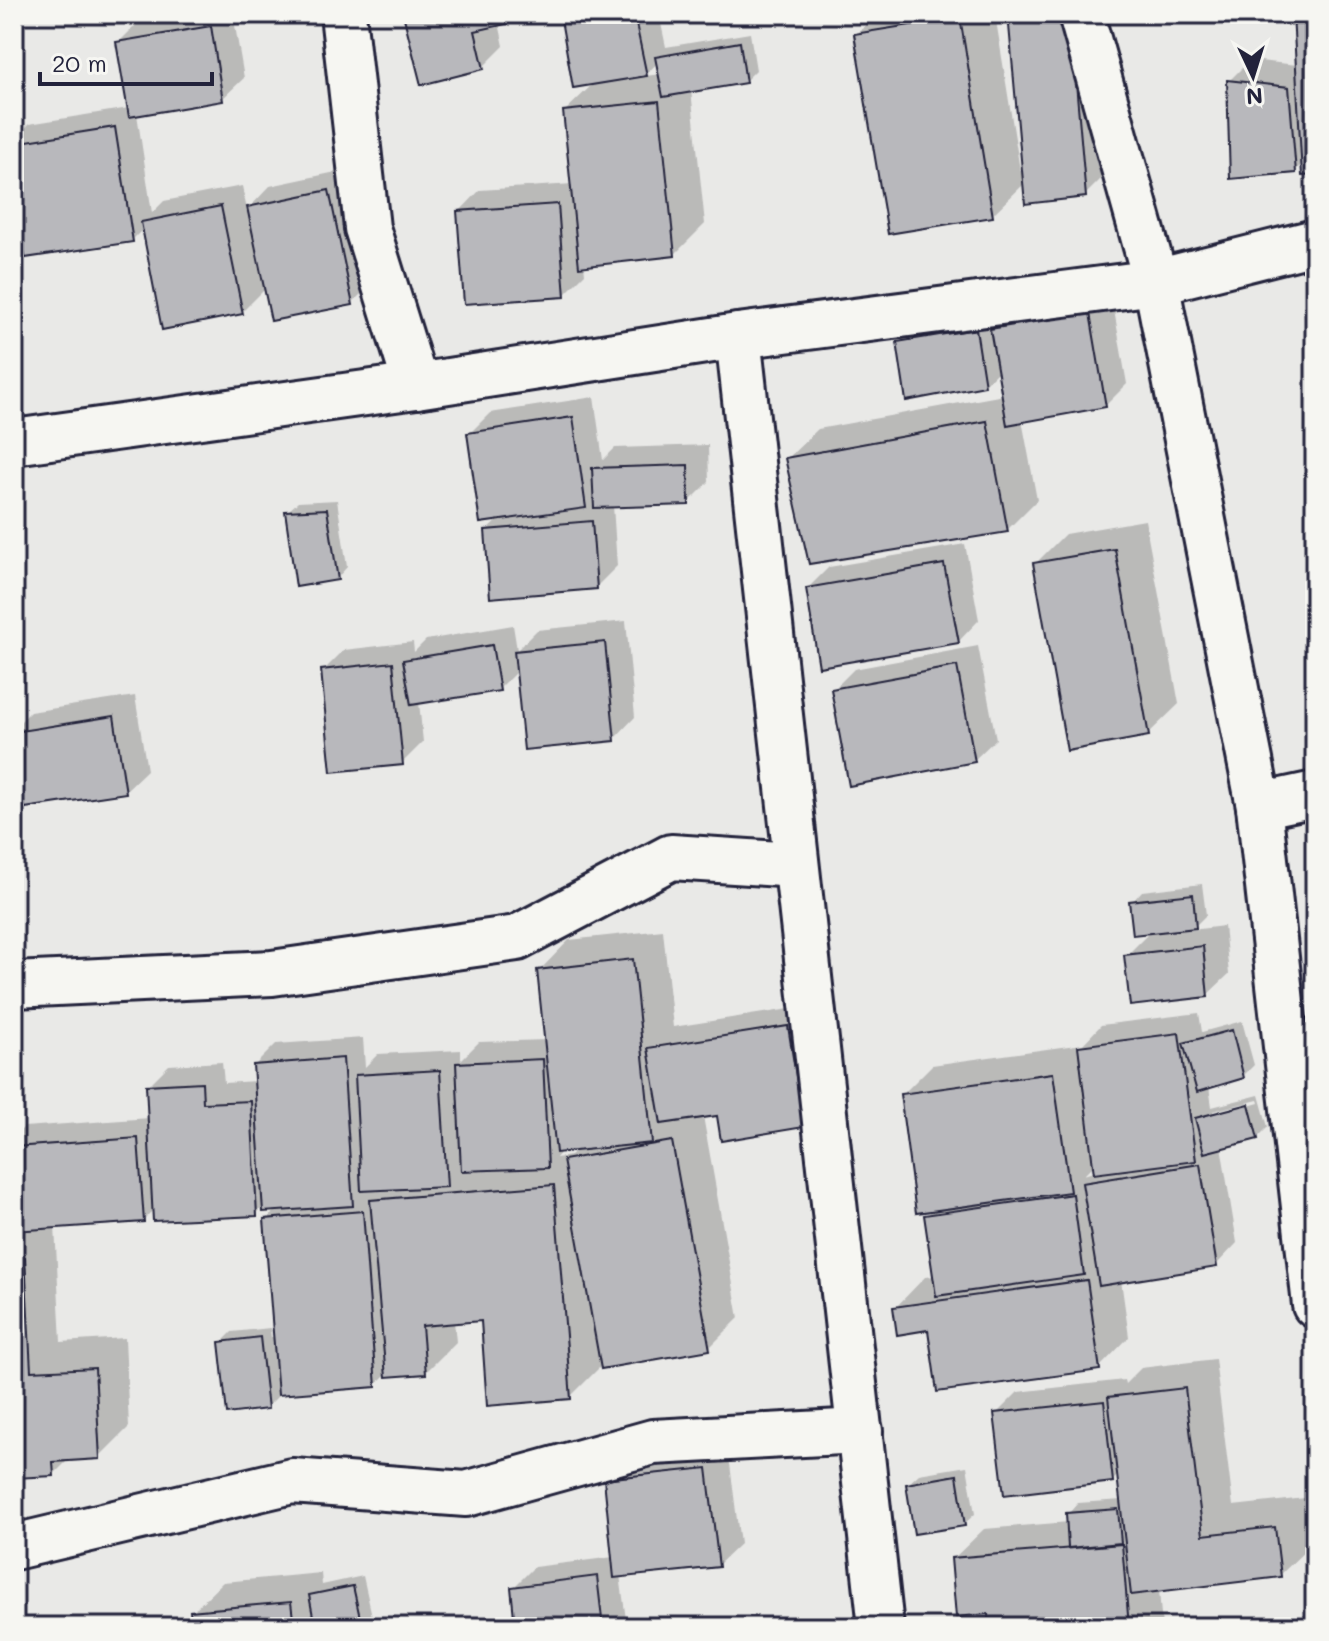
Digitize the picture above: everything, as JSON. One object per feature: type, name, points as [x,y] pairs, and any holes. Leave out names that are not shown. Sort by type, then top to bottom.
[{"type":"street","points":[[343,14],[367,228],[416,386]]},
{"type":"street","points":[[1081,14],[1156,282],[1259,806],[1314,1283]]},
{"type":"street","points":[[14,442],[416,386],[738,336],[1156,282],[1315,242]]},
{"type":"street","points":[[738,336],[881,1627]]},
{"type":"street","points":[[1259,806],[1315,794]]},
{"type":"street","points":[[14,985],[272,973],[517,938],[671,857],[796,865]]},
{"type":"street","points":[[14,1547],[292,1481],[466,1494],[653,1442],[860,1431]]},
{"type":"building","points":[[14,14],[55,14],[14,19]]},
{"type":"building","points":[[403,14],[521,14],[523,20],[475,31],[484,69],[421,85]]},
{"type":"building","points":[[560,14],[634,14],[647,76],[573,88]]},
{"type":"building","points":[[1008,14],[1070,14],[1086,197],[1025,204]]},
{"type":"building","points":[[1293,14],[1315,14],[1315,175],[1302,176]]},
{"type":"building","points":[[960,17],[993,217],[888,234],[854,34]]},
{"type":"building","points":[[211,26],[223,101],[129,117],[116,42]]},
{"type":"building","points":[[740,42],[746,83],[663,97],[655,57]]},
{"type":"building","points":[[1227,80],[1289,87],[1296,173],[1230,179]]},
{"type":"building","points":[[659,101],[675,256],[579,267],[563,111]]},
{"type":"building","points":[[115,127],[133,242],[25,258],[14,195],[14,143]]},
{"type":"building","points":[[329,190],[353,305],[271,321],[247,207]]},
{"type":"building","points":[[558,204],[565,297],[464,304],[457,211]]},
{"type":"building","points":[[221,206],[243,314],[162,330],[141,222]]},
{"type":"building","points":[[1090,313],[1106,407],[1007,425],[990,329]]},
{"type":"building","points":[[976,329],[985,386],[906,401],[897,342]]},
{"type":"building","points":[[573,417],[586,508],[480,523],[467,433]]},
{"type":"building","points":[[987,421],[1008,532],[809,564],[785,458]]},
{"type":"building","points":[[688,465],[689,505],[594,508],[592,468]]},
{"type":"building","points":[[327,509],[338,580],[296,587],[285,511]]},
{"type":"building","points":[[592,521],[597,589],[490,598],[485,530]]},
{"type":"building","points":[[1115,549],[1149,736],[1067,751],[1033,563]]},
{"type":"building","points":[[944,564],[959,643],[819,667],[806,588]]},
{"type":"building","points":[[605,642],[615,741],[524,750],[514,651]]},
{"type":"building","points":[[492,645],[500,691],[411,705],[403,660]]},
{"type":"building","points":[[393,662],[403,765],[331,772],[321,670]]},
{"type":"building","points":[[957,666],[975,762],[849,786],[831,689]]},
{"type":"building","points":[[114,716],[126,793],[18,809],[14,782],[14,732]]},
{"type":"building","points":[[1193,894],[1196,928],[1133,935],[1129,901]]},
{"type":"building","points":[[1203,946],[1208,997],[1130,1006],[1124,955]]},
{"type":"building","points":[[633,959],[652,1143],[556,1153],[537,970]]},
{"type":"building","points":[[788,1026],[804,1127],[721,1141],[717,1116],[661,1124],[648,1048]]},
{"type":"building","points":[[1232,1030],[1244,1078],[1197,1092],[1183,1043]]},
{"type":"building","points":[[1179,1033],[1196,1161],[1094,1174],[1078,1046]]},
{"type":"building","points":[[343,1058],[353,1206],[263,1212],[253,1065]]},
{"type":"building","points":[[543,1059],[548,1168],[461,1171],[456,1063]]},
{"type":"building","points":[[440,1070],[447,1187],[361,1191],[355,1075]]},
{"type":"building","points":[[1053,1073],[1070,1192],[916,1213],[900,1094]]},
{"type":"building","points":[[202,1082],[203,1103],[251,1101],[257,1216],[153,1221],[146,1085]]},
{"type":"building","points":[[1249,1104],[1258,1139],[1204,1153],[1195,1118]]},
{"type":"building","points":[[138,1138],[144,1222],[14,1231],[14,1147]]},
{"type":"building","points":[[672,1141],[710,1350],[601,1369],[563,1160]]},
{"type":"building","points":[[1200,1164],[1217,1267],[1099,1286],[1082,1183]]},
{"type":"building","points":[[554,1185],[571,1399],[487,1406],[481,1321],[422,1326],[426,1374],[386,1377],[370,1200]]},
{"type":"building","points":[[1073,1194],[1084,1275],[936,1296],[924,1215]]},
{"type":"building","points":[[363,1211],[376,1387],[278,1395],[264,1219]]},
{"type":"building","points":[[25,1257],[31,1371],[95,1368],[100,1459],[53,1462],[54,1476],[14,1478],[14,1258]]},
{"type":"building","points":[[1087,1280],[1100,1370],[937,1392],[928,1330],[897,1335],[893,1307]]},
{"type":"building","points":[[260,1337],[268,1409],[227,1414],[219,1342]]},
{"type":"building","points":[[1185,1388],[1203,1535],[1275,1527],[1281,1577],[1131,1595],[1108,1397]]},
{"type":"building","points":[[1104,1401],[1113,1482],[1004,1495],[994,1413]]},
{"type":"building","points":[[707,1468],[719,1567],[614,1578],[604,1479]]},
{"type":"building","points":[[957,1475],[965,1526],[914,1534],[906,1484]]},
{"type":"building","points":[[1118,1509],[1121,1543],[1068,1548],[1066,1513]]},
{"type":"building","points":[[1122,1544],[1129,1627],[989,1627],[988,1614],[956,1617],[951,1558]]},
{"type":"building","points":[[597,1576],[603,1627],[515,1627],[511,1587]]},
{"type":"building","points":[[353,1586],[362,1627],[315,1627],[309,1595]]},
{"type":"building","points":[[291,1602],[294,1627],[192,1627],[190,1611]]}]
